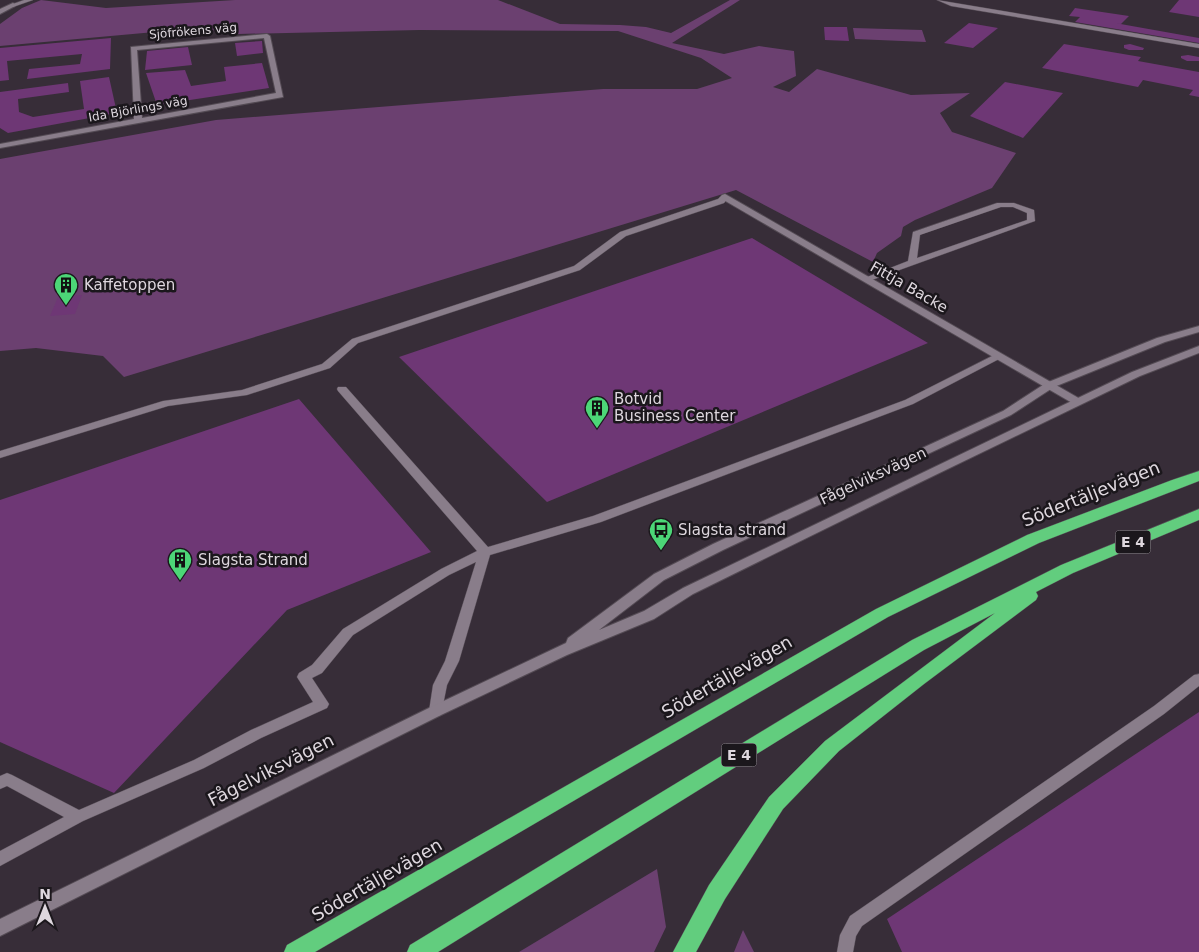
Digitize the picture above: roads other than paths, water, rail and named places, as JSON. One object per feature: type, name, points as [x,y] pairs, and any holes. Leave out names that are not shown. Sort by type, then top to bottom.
[{"type":"highway","name":"Södertäljevägen","points":[[295,952],[882,613],[1033,539],[1199,476]]},
{"type":"highway","name":"E 4","points":[[418,952],[918,645],[1067,569],[1199,514]]},
{"type":"highway","points":[[684,952],[717,892],[776,803],[832,746],[918,679],[1067,569]]},
{"type":"main road","points":[[0,12],[13,5]]},
{"type":"main road","name":"Sjöfrökens väg","points":[[138,121],[133,48],[267,36],[280,95]]},
{"type":"main road","name":"Ida Björlings väg","points":[[0,146],[280,95]]},
{"type":"main road","name":"Fittja Backe","points":[[725,197],[1078,402]]},
{"type":"main road","name":"Fågelviksvägen","points":[[562,651],[659,577],[727,543],[1007,413],[1050,385],[1161,340],[1199,329]]},
{"type":"main road","name":"Fågelviksvägen","points":[[0,928],[436,710],[562,651],[649,615],[697,586],[1136,374],[1199,349]]},
{"type":"lane","points":[[13,5],[30,0]]},
{"type":"lane","points":[[940,0],[951,4],[1199,46]]},
{"type":"lane","points":[[0,455],[167,403],[244,393],[326,366],[355,341],[577,268],[623,234],[721,201],[725,197]]},
{"type":"lane","points":[[866,279],[912,263],[1031,220],[1031,212],[1014,205],[1000,205],[916,234],[912,263]]},
{"type":"lane","points":[[0,858],[78,818],[199,764],[256,734],[322,704],[304,677],[317,669],[348,632],[446,572],[485,552],[597,519],[909,402],[998,356]]},
{"type":"lane","points":[[342,389],[485,552]]},
{"type":"lane","points":[[436,710],[440,685],[456,647],[485,552]]},
{"type":"lane","points":[[845,952],[848,935],[856,921],[1136,726],[1199,679]]},
{"type":"lane","points":[[0,783],[7,779],[78,818]]},
{"type":"place","name":"Kaffetoppen","points":[[66,306]]},
{"type":"place","name":"Botvid Business Center","points":[[597,429]]},
{"type":"place","name":"Slagsta strand","points":[[661,551]]},
{"type":"place","name":"Slagsta Strand","points":[[180,581]]}]
